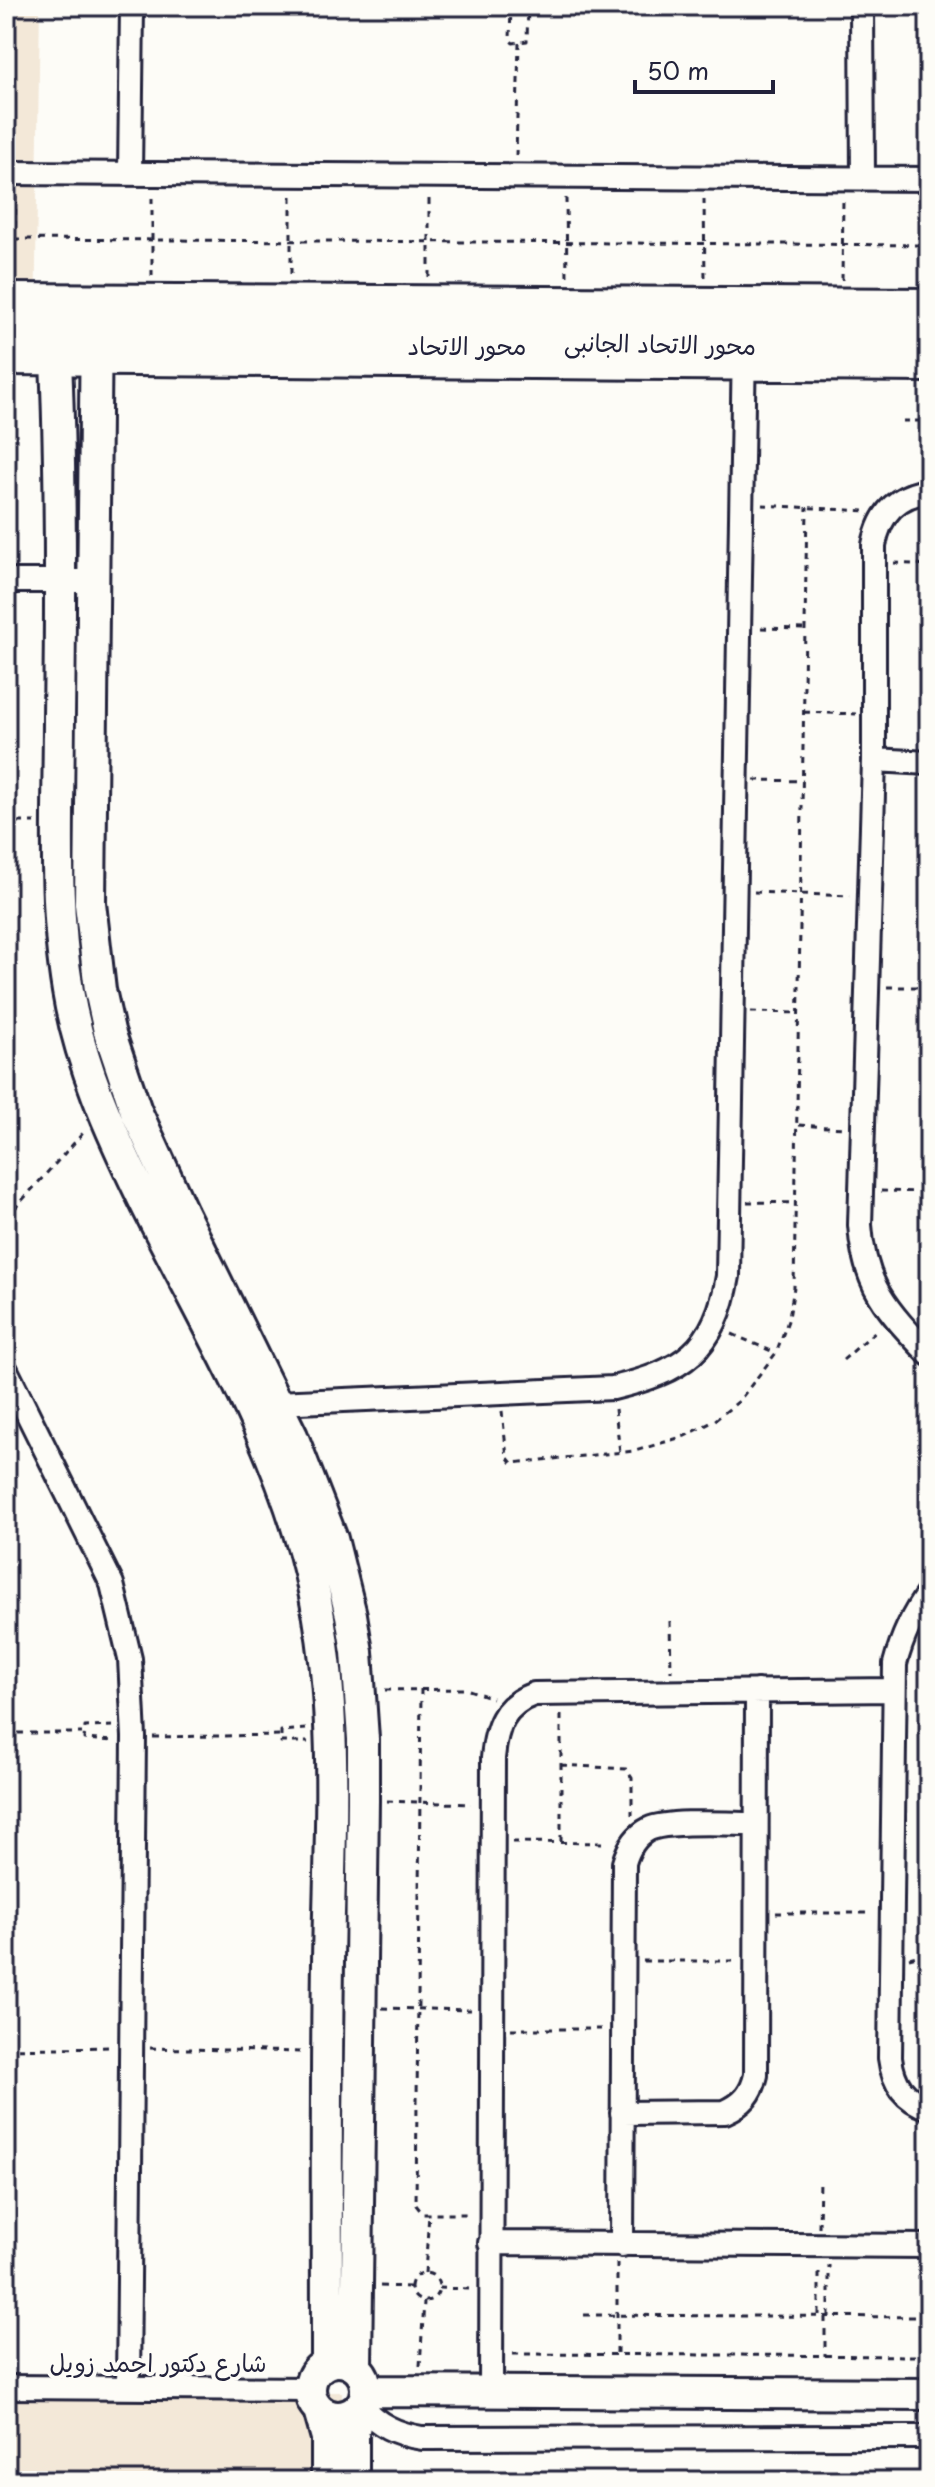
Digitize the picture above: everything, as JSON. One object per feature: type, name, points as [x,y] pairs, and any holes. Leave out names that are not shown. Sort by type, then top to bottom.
[{"type":"street","points":[[132,6],[141,174]]},
{"type":"street","points":[[853,178],[862,6]]},
{"type":"street","points":[[11,173],[929,179]]},
{"type":"street","name":"محور الاتحاد الجانبى","points":[[8,302],[152,295],[929,300]]},
{"type":"street","name":"محور الاتحاد","points":[[8,302],[56,341]]},
{"type":"street","name":"محور الاتحاد","points":[[6,343],[929,321]]},
{"type":"street","points":[[56,341],[61,582],[58,909],[69,997],[79,1041],[103,1112],[235,1377],[290,1505],[313,1579],[323,1630],[332,1734],[326,2053],[354,2387],[350,2415],[329,2416],[315,2399]]},
{"type":"street","points":[[6,363],[56,341],[95,341],[90,903],[100,990],[122,1071],[152,1150],[307,1470],[332,1539],[351,1615],[360,1690],[363,1800],[353,2481]]},
{"type":"street","name":"محور الاتحاد","points":[[95,341],[743,357],[929,347]]},
{"type":"street","points":[[276,1403],[613,1388],[647,1380],[673,1369],[695,1352],[714,1326],[723,1304],[728,1276],[743,357]]},
{"type":"street","name":"محور الاتحاد الجانبى","points":[[743,357],[929,370]]},
{"type":"street","points":[[929,491],[914,493],[898,501],[886,512],[878,528],[861,1190],[862,1252],[878,1297],[929,1354]]},
{"type":"street","points":[[6,581],[92,581]]},
{"type":"street","points":[[874,760],[929,763]]},
{"type":"street","points":[[6,1370],[112,1584],[130,1659],[134,1735],[128,2388]]},
{"type":"street","points":[[929,1592],[902,1636],[895,1664],[890,2058],[892,2074],[900,2089],[911,2101],[929,2108]]},
{"type":"street","points":[[491,2392],[492,1842],[495,1740],[506,1711],[534,1694],[894,1690]]},
{"type":"street","points":[[622,2113],[725,2112],[747,2098],[753,2087],[756,2075],[757,1691]]},
{"type":"street","points":[[619,2245],[624,1863],[632,1843],[649,1829],[660,1826],[756,1824]]},
{"type":"street","points":[[490,2243],[929,2246]]},
{"type":"street","points":[[327,2481],[327,2438],[315,2399],[313,2376],[354,2387],[418,2391],[929,2394]]},
{"type":"street","name":"شارع دكتور احمد زويل","points":[[6,2387],[128,2388],[315,2399]]},
{"type":"street","points":[[354,2387],[382,2425],[407,2436],[422,2438],[929,2437]]},
{"type":"path","points":[[511,6],[510,40],[519,43],[527,41],[528,6]]},
{"type":"path","points":[[516,176],[519,43]]},
{"type":"path","points":[[8,302],[14,239],[11,173]]},
{"type":"path","points":[[141,174],[152,241],[152,295]]},
{"type":"path","points":[[291,175],[291,296]]},
{"type":"path","points":[[429,176],[429,297]]},
{"type":"path","points":[[566,177],[567,298]]},
{"type":"path","points":[[704,177],[705,299]]},
{"type":"path","points":[[841,299],[842,244],[853,178]]},
{"type":"path","points":[[14,239],[929,245]]},
{"type":"path","points":[[903,421],[929,421]]},
{"type":"path","points":[[741,504],[886,512]]},
{"type":"path","points":[[875,562],[929,565]]},
{"type":"path","points":[[739,628],[805,629]]},
{"type":"path","points":[[804,712],[874,715]]},
{"type":"path","points":[[736,780],[803,781]]},
{"type":"path","points":[[735,891],[870,897]]},
{"type":"path","points":[[867,986],[929,987]]},
{"type":"path","points":[[733,1011],[799,1013]]},
{"type":"path","points":[[6,1218],[103,1112]]},
{"type":"path","points":[[797,1125],[863,1130]]},
{"type":"path","points":[[861,1190],[929,1192]]},
{"type":"path","points":[[730,1202],[796,1203]]},
{"type":"path","points":[[843,1360],[892,1316]]},
{"type":"path","points":[[714,1326],[776,1353]]},
{"type":"path","points":[[613,1388],[620,1453]]},
{"type":"path","points":[[670,1621],[671,1692]]},
{"type":"path","points":[[421,1689],[416,2205],[418,2211],[429,2214],[490,2215]]},
{"type":"path","points":[[360,1690],[477,1691],[488,1695],[506,1711]]},
{"type":"path","points":[[561,1693],[561,1842]]},
{"type":"path","points":[[134,1735],[87,1726],[84,1739],[134,1735],[281,1735]]},
{"type":"path","points":[[282,1730],[332,1734],[282,1743],[281,1735],[282,1730]]},
{"type":"path","points":[[6,1733],[84,1733]]},
{"type":"path","points":[[492,1842],[632,1843],[630,1773],[621,1768],[561,1765]]},
{"type":"path","points":[[363,1800],[493,1804]]},
{"type":"path","points":[[756,1913],[892,1913]]},
{"type":"path","points":[[623,1961],[756,1961]]},
{"type":"path","points":[[359,2008],[418,2009],[491,2020],[623,2029]]},
{"type":"path","points":[[6,2049],[130,2047],[326,2053]]},
{"type":"path","points":[[425,2273],[429,2214]]},
{"type":"path","points":[[617,2355],[619,2245]]},
{"type":"path","points":[[825,2356],[829,2246]]},
{"type":"path","points":[[425,2273],[435,2278],[439,2288],[434,2298],[424,2302],[414,2297],[411,2287],[415,2277],[425,2273]]},
{"type":"path","points":[[356,2286],[411,2287]]},
{"type":"path","points":[[439,2288],[490,2290]]},
{"type":"path","points":[[418,2391],[424,2302]]},
{"type":"path","points":[[584,2315],[929,2317]]},
{"type":"path","points":[[490,2354],[929,2356]]},
{"type":"shaded area","points":[[6,6],[40,6],[35,328],[6,327]]},
{"type":"shaded area","points":[[342,2392],[341,2481],[6,2481],[6,2393]]}]
